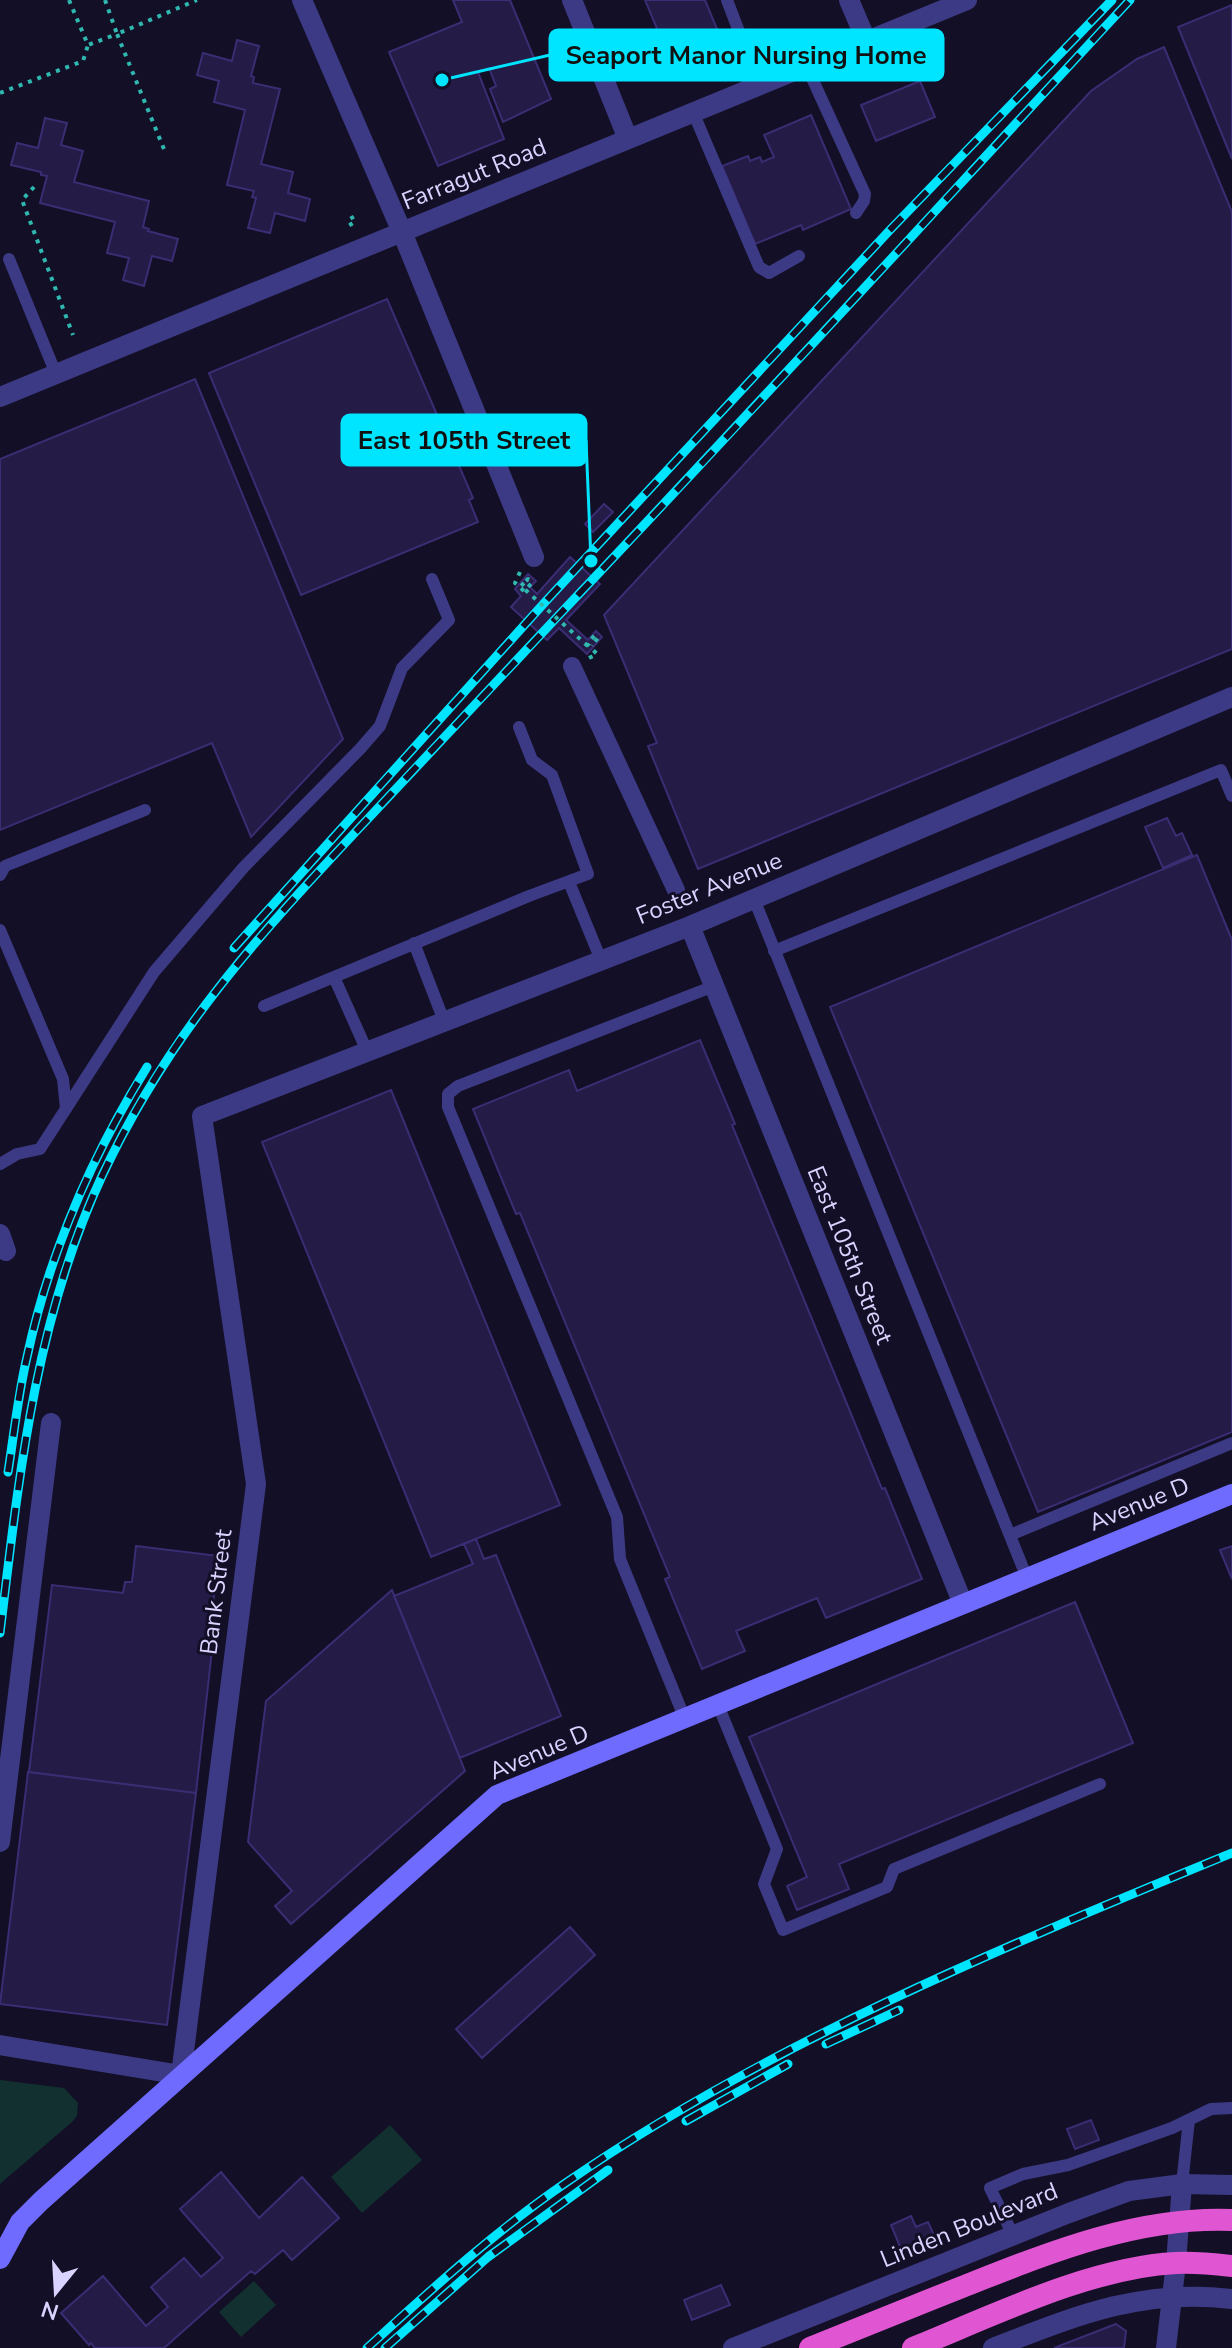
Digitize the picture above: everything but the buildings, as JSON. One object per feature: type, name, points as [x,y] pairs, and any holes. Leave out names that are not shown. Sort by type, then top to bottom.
[{"type":"highway","points":[[810,2348],[1071,2246],[1118,2232],[1179,2222],[1232,2220]]},
{"type":"highway","points":[[913,2348],[1068,2287],[1119,2272],[1176,2263],[1232,2266]]},
{"type":"main road","name":"Avenue D","points":[[0,2259],[20,2222],[41,2201],[497,1795],[1232,1494]]},
{"type":"street","points":[[302,0],[402,232],[534,557]]},
{"type":"street","points":[[572,0],[628,139]]},
{"type":"street","points":[[849,0],[866,40]]},
{"type":"street","name":"Farragut Road","points":[[0,397],[967,0]]},
{"type":"street","points":[[572,666],[676,890]]},
{"type":"street","name":"Foster Avenue","points":[[202,1116],[690,926],[1232,697]]},
{"type":"street","name":"East 105th Street","points":[[690,926],[963,1604]]},
{"type":"street","name":"Bank Street","points":[[181,2075],[256,1484],[202,1116]]},
{"type":"street","points":[[0,1842],[51,1423]]},
{"type":"street","points":[[0,2045],[181,2075]]},
{"type":"street","points":[[1166,2348],[1182,2184]]},
{"type":"street","name":"Linden Boulevard","points":[[733,2348],[1129,2191],[1182,2184],[1232,2185]]},
{"type":"street","points":[[993,2348],[1079,2315],[1129,2301],[1172,2297],[1232,2299]]},
{"type":"lane","points":[[727,0],[759,84]]},
{"type":"lane","points":[[806,65],[865,194],[856,213]]},
{"type":"lane","points":[[693,112],[759,267],[769,273],[799,256]]},
{"type":"lane","points":[[9,259],[56,374]]},
{"type":"lane","points":[[0,1164],[17,1154],[40,1149],[154,972],[243,868],[380,726],[402,668],[449,620],[432,579]]},
{"type":"lane","points":[[264,1006],[588,874],[552,775],[532,760],[519,727]]},
{"type":"lane","points":[[774,951],[1221,770],[1232,796]]},
{"type":"lane","points":[[0,875],[5,866],[145,810]]},
{"type":"lane","points":[[569,882],[601,960]]},
{"type":"lane","points":[[754,899],[1027,1578]]},
{"type":"lane","points":[[0,930],[63,1079],[66,1109]]},
{"type":"lane","points":[[414,943],[444,1021]]},
{"type":"lane","points":[[334,977],[367,1051]]},
{"type":"lane","points":[[685,1719],[620,1559],[617,1517],[448,1107],[448,1094],[458,1086],[714,986]]},
{"type":"lane","points":[[1010,1535],[1232,1443]]},
{"type":"lane","points":[[718,1705],[777,1849],[764,1884],[783,1930],[887,1887],[894,1869],[1100,1784]]},
{"type":"lane","points":[[1013,2235],[990,2188],[1023,2174],[1068,2165],[1211,2109],[1232,2108]]},
{"type":"lane","points":[[1182,2184],[1189,2120]]},
{"type":"path","points":[[0,93],[83,61],[88,45],[69,0]]},
{"type":"path","points":[[105,0],[166,154]]},
{"type":"path","points":[[88,45],[197,0]]},
{"type":"path","points":[[34,187],[22,200],[73,335]]},
{"type":"path","points":[[352,226],[348,220],[355,216]]},
{"type":"path","points":[[518,585],[524,591],[529,586],[532,583],[528,579],[521,586],[590,648],[598,638],[595,635],[587,644],[591,649]]},
{"type":"green space","points":[[0,2080],[64,2088],[78,2103],[77,2116],[72,2122],[0,2184]]},
{"type":"green space","points":[[390,2125],[422,2160],[362,2213],[331,2177]]},
{"type":"green space","points":[[254,2281],[276,2305],[241,2337],[219,2312]]},
{"type":"railway","points":[[234,948],[546,601],[889,231],[1112,0]]},
{"type":"railway","points":[[0,1633],[23,1457],[45,1342],[60,1286],[102,1176],[128,1124],[186,1032],[252,947],[324,866],[1130,0]]},
{"type":"railway","points":[[8,1472],[24,1371],[36,1319],[60,1243],[108,1135],[147,1067]]},
{"type":"railway","points":[[367,2348],[514,2220],[645,2132],[725,2085],[807,2041],[975,1961],[1232,1853]]},
{"type":"railway","points":[[826,2044],[899,2010]]},
{"type":"railway","points":[[686,2121],[788,2064]]},
{"type":"railway","points":[[385,2348],[488,2257],[608,2170]]},
{"type":"place","name":"Seaport Manor Nursing Home","points":[[442,80]]},
{"type":"place","name":"East 105th Street","points":[[591,561]]}]
